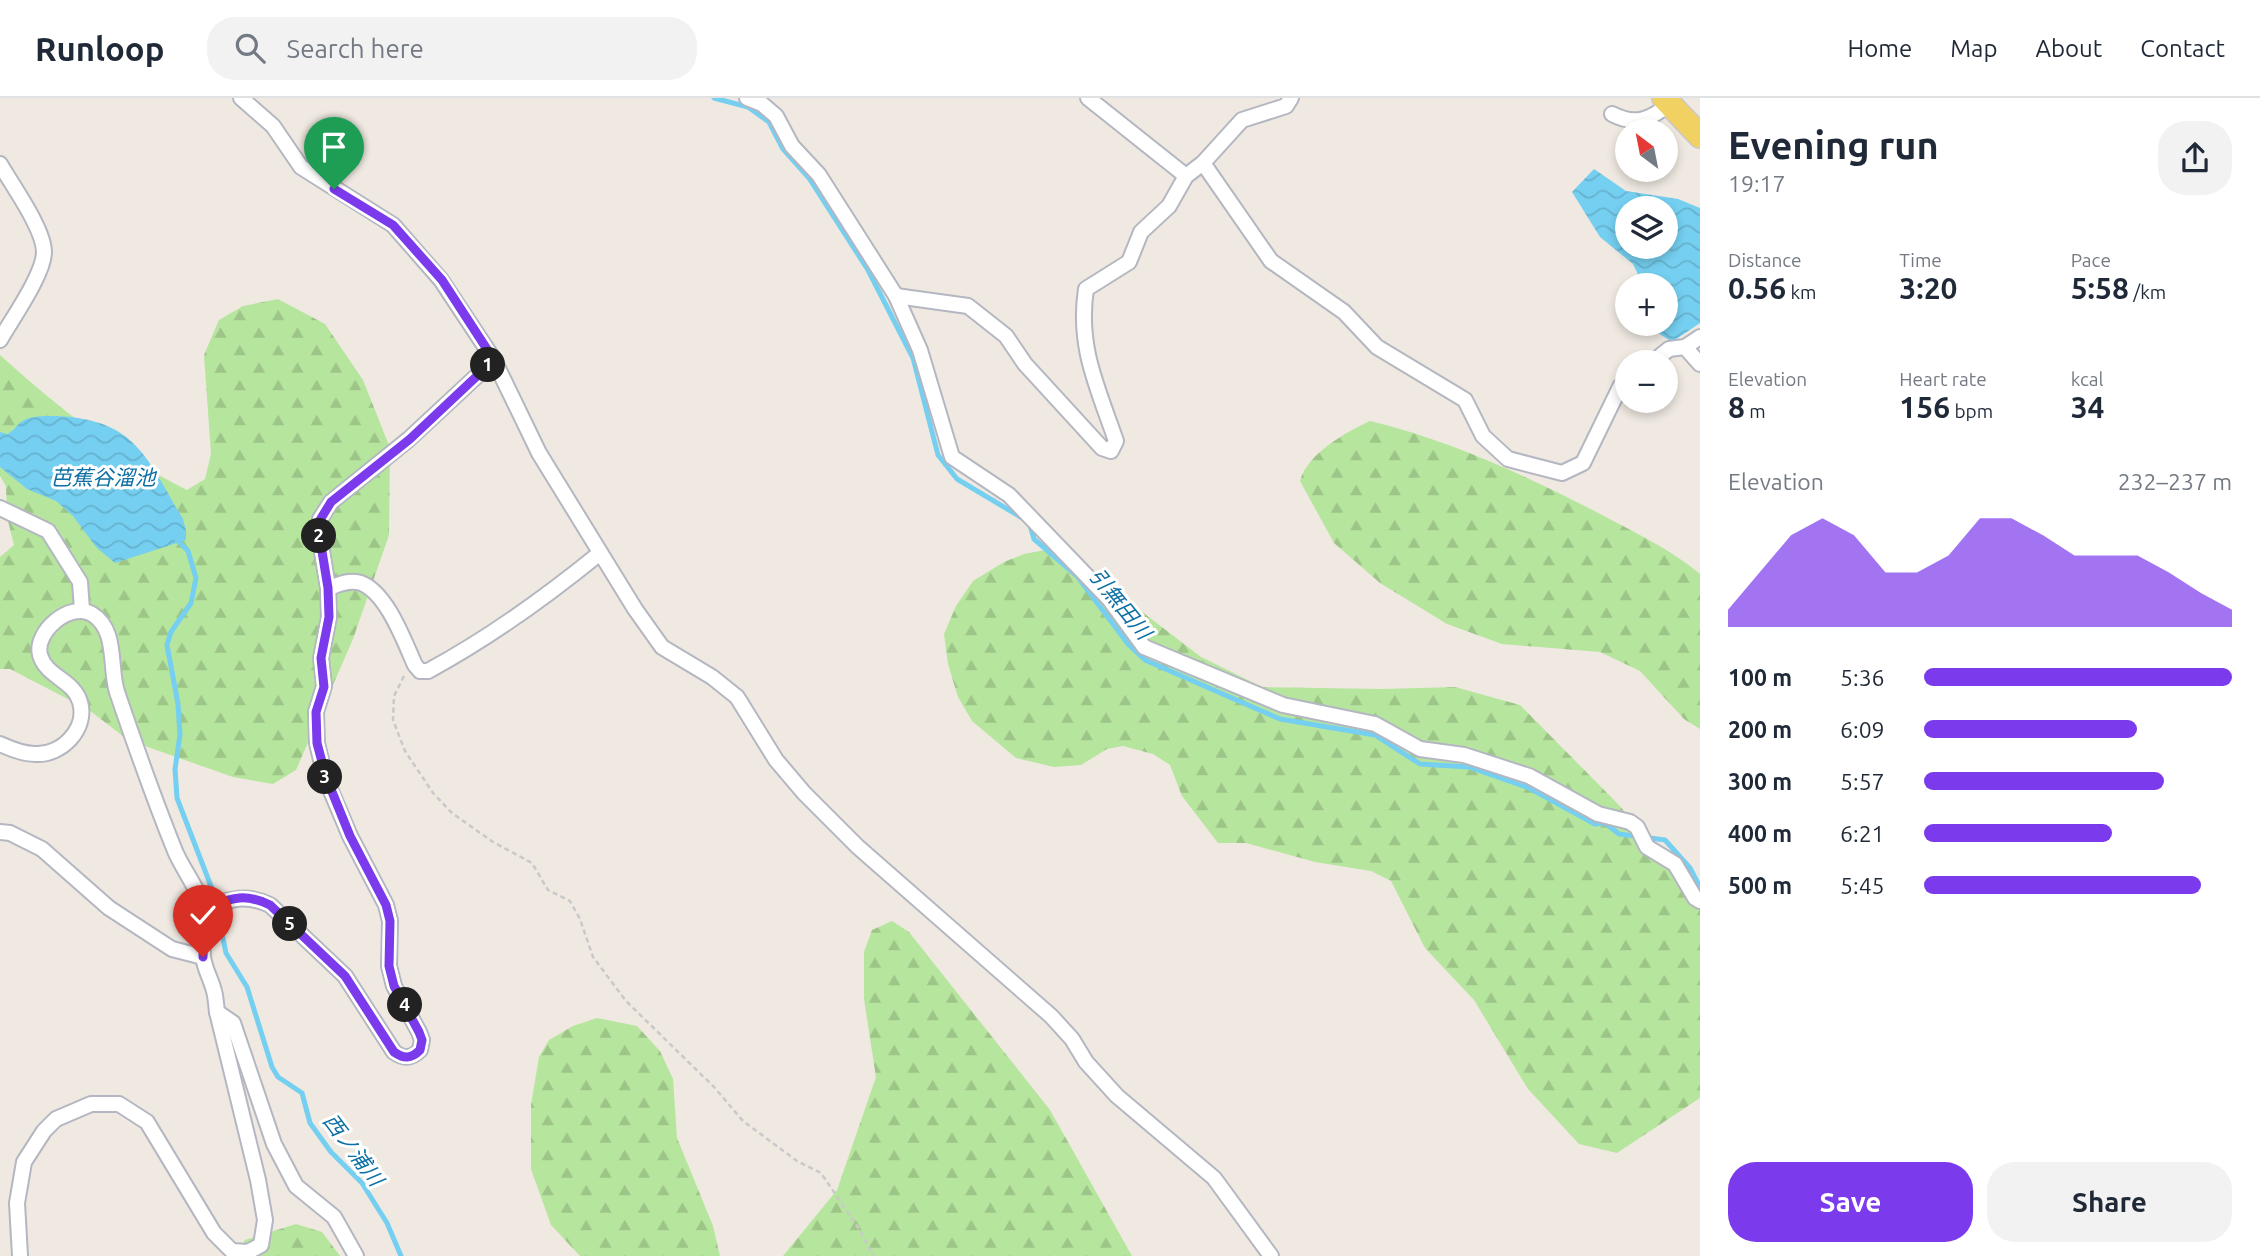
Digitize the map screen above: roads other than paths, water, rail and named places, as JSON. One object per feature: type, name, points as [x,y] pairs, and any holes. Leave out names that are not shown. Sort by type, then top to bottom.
[{"type":"main road","points":[[1667,101],[1700,136]]},
{"type":"street","points":[[241,98],[273,126],[301,167],[393,225],[442,280],[494,360],[539,453],[635,609],[662,647],[712,677],[737,697],[776,760],[804,793],[858,847],[1051,1016],[1072,1039],[1086,1062],[1117,1096],[1214,1178],[1270,1256]]},
{"type":"street","points":[[747,98],[762,104],[776,116],[792,146],[819,175],[896,296],[920,350],[952,457],[1009,495],[1109,599],[1144,647],[1283,705],[1375,724],[1420,749],[1464,755],[1529,776],[1598,814],[1630,822],[1637,827],[1647,847],[1675,864],[1695,898],[1700,901]]},
{"type":"street","points":[[1088,98],[1186,176]]},
{"type":"street","points":[[896,296],[968,306],[1006,336],[1025,363],[1102,448],[1111,452],[1116,441],[1085,352],[1082,314],[1086,289],[1129,262],[1141,232],[1168,206],[1186,176],[1203,163],[1242,120],[1286,106],[1291,98]]},
{"type":"street","points":[[1612,114],[1626,122],[1637,121],[1659,113],[1667,101]]},
{"type":"street","points":[[1203,163],[1271,261],[1344,312],[1377,346],[1465,400],[1483,436],[1508,459],[1562,473],[1583,463],[1615,397]]},
{"type":"street","points":[[0,164],[41,234],[44,252],[41,268],[0,340]]},
{"type":"street","points":[[1668,350],[1685,347],[1700,337]]},
{"type":"street","points":[[1685,347],[1700,365]]},
{"type":"street","points":[[204,908],[245,896],[257,898],[270,905],[345,976],[394,1052],[402,1057],[409,1057],[420,1050],[422,1040],[394,986],[389,966],[390,921],[386,905],[350,836],[326,777],[317,743],[316,712],[324,687],[321,658],[329,617],[328,588],[319,533],[320,520],[331,502],[410,439],[494,360]]},
{"type":"street","points":[[0,508],[48,531],[80,582],[82,610]]},
{"type":"street","points":[[328,588],[346,582],[360,582],[374,592],[394,619],[415,665],[420,671],[428,671],[472,647],[563,583],[600,553]]},
{"type":"street","points":[[0,744],[12,750],[37,755],[55,751],[77,731],[82,716],[78,695],[72,687],[48,670],[39,651],[41,642],[60,617],[71,611],[82,610],[94,615],[110,638],[114,684],[140,760],[177,855],[204,908],[203,957],[215,992],[217,1012],[258,1180],[265,1220],[261,1245],[248,1252],[232,1251],[214,1233],[147,1122],[119,1104],[91,1104],[56,1119],[44,1131],[24,1162],[16,1203],[20,1256]]},
{"type":"street","points":[[0,832],[10,833],[42,849],[109,908],[172,949],[203,957]]},
{"type":"street","points":[[217,1012],[233,1023],[274,1144],[296,1186],[334,1217],[356,1256]]},
{"type":"water","points":[[1594,169],[1626,191],[1658,196],[1615,196],[1615,249],[1600,237],[1572,192]]},
{"type":"water","points":[[1678,199],[1700,208],[1700,323],[1672,342],[1663,336],[1678,336],[1678,273],[1637,273],[1627,259],[1678,259]]},
{"type":"water","name":"芭蕉谷溜池","points":[[58,416],[106,425],[137,447],[183,519],[186,540],[115,563],[96,547],[73,516],[56,501],[27,489],[0,467],[0,432],[7,434],[29,418]]},
{"type":"waterway","name":"引無田川","points":[[714,98],[748,107],[769,122],[783,149],[809,178],[868,270],[913,358],[938,455],[957,479],[1029,522],[1034,539],[1077,576],[1128,644],[1145,660],[1280,719],[1375,735],[1420,764],[1469,767],[1529,788],[1595,824],[1605,823],[1619,834],[1665,840],[1690,868],[1700,887]]},
{"type":"waterway","name":"西ノ浦川","points":[[177,540],[188,551],[196,578],[191,603],[171,632],[167,645],[178,704],[180,735],[175,769],[177,798],[214,894]]},
{"type":"waterway","name":"西ノ浦川","points":[[218,914],[226,953],[247,987],[272,1067],[278,1077],[302,1093],[310,1123],[331,1152],[362,1183],[387,1223],[401,1256]]}]
